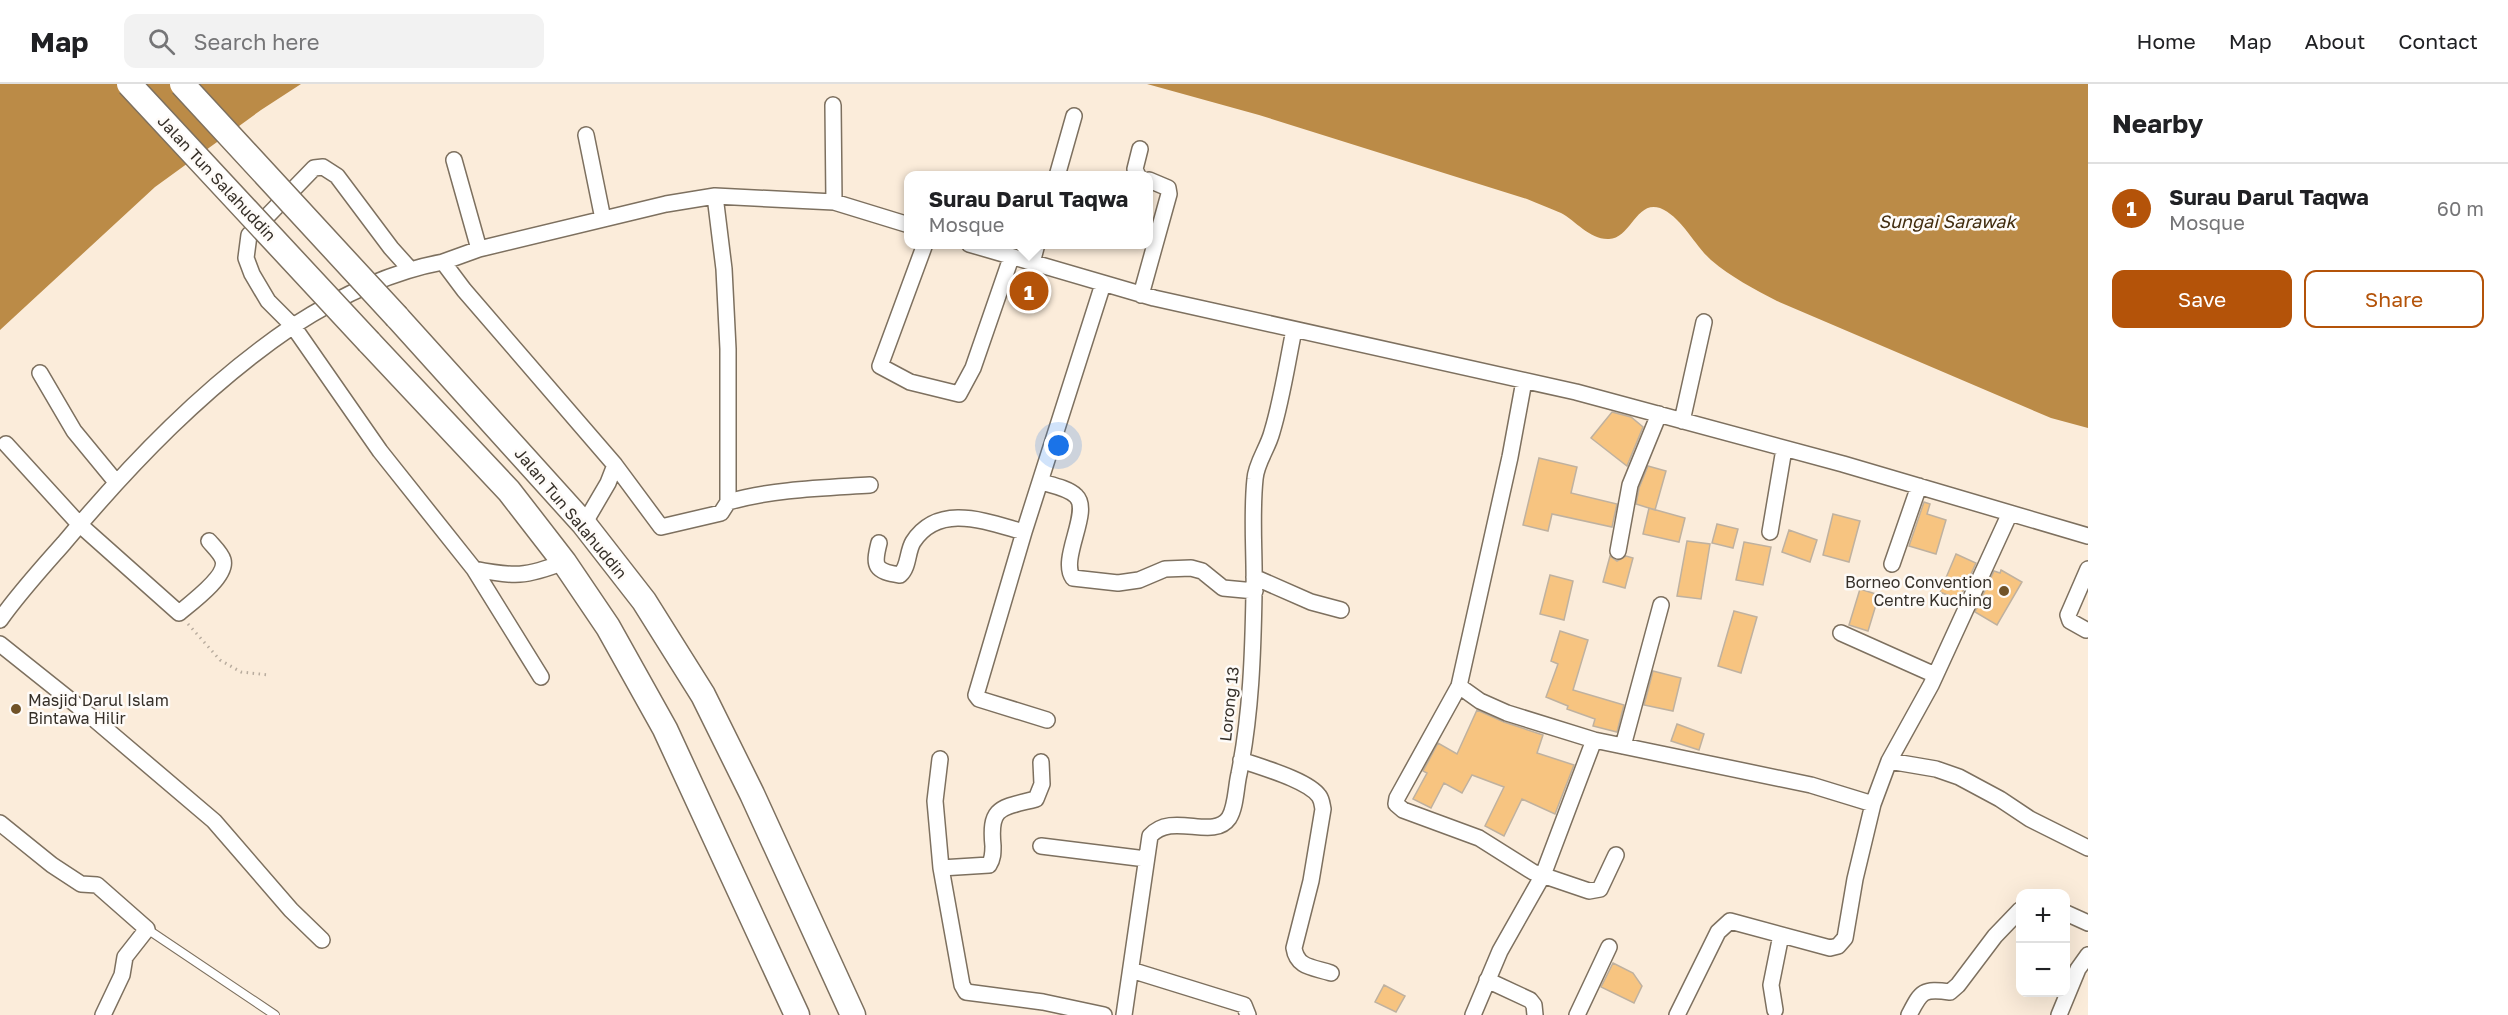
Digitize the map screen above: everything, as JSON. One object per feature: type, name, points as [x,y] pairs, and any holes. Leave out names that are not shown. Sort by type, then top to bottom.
[{"type":"highway","name":"Jalan Tun Salahuddin","points":[[129,84],[509,491],[564,562],[608,627],[665,729],[797,1015]]},
{"type":"highway","name":"Jalan Tun Salahuddin","points":[[182,84],[584,524],[644,601],[703,695],[752,794],[853,1015]]},
{"type":"street","points":[[833,105],[834,202]]},
{"type":"street","points":[[1058,171],[1074,116]]},
{"type":"street","points":[[586,135],[603,219]]},
{"type":"street","points":[[1136,171],[1140,149]]},
{"type":"street","points":[[454,160],[479,249]]},
{"type":"street","points":[[409,268],[391,249],[337,176],[323,167],[314,168],[249,235],[246,258],[252,274],[268,301],[293,326],[380,451],[474,569],[541,677]]},
{"type":"street","points":[[1141,295],[1169,194],[1168,188],[1153,182]]},
{"type":"street","points":[[442,262],[615,465],[661,527],[721,513],[728,501],[728,349],[723,268],[715,196]]},
{"type":"street","points":[[0,620],[116,482],[223,379],[261,348],[321,308],[409,268],[442,262],[479,249],[666,204],[715,196],[834,202],[904,223]]},
{"type":"street","points":[[923,249],[881,363],[882,369],[910,382],[959,394],[973,368],[1011,258]]},
{"type":"street","points":[[984,249],[1141,295],[1524,381],[1659,414],[2088,536]]},
{"type":"street","points":[[1032,263],[1036,249]]},
{"type":"street","points":[[1047,720],[979,699],[976,694],[1024,532],[1103,284]]},
{"type":"street","points":[[1682,421],[1704,322]]},
{"type":"street","name":"Lorong 13","points":[[1124,1015],[1150,836],[1157,828],[1165,825],[1212,827],[1222,825],[1230,816],[1250,700],[1255,476],[1272,432],[1294,330]]},
{"type":"street","points":[[40,373],[74,430],[116,482]]},
{"type":"street","points":[[1524,381],[1510,457],[1459,686],[1397,798],[1396,804],[1403,810],[1479,838],[1533,872],[1589,891],[1600,889],[1616,855]]},
{"type":"street","points":[[1618,551],[1630,485],[1659,414]]},
{"type":"street","points":[[6,444],[79,524],[179,613],[220,576],[224,567],[223,558],[209,541]]},
{"type":"street","points":[[1770,532],[1784,448]]},
{"type":"street","points":[[584,524],[608,483],[615,465]]},
{"type":"street","points":[[1041,482],[1070,492],[1077,497],[1081,506],[1070,563],[1070,573],[1073,578],[1118,583],[1139,580],[1166,569],[1191,568],[1202,571],[1223,588],[1254,584],[1341,610]]},
{"type":"street","points":[[728,501],[808,489],[870,485]]},
{"type":"street","points":[[1892,564],[1918,486]]},
{"type":"street","points":[[1677,1015],[1710,946],[1724,925],[1730,921],[1830,948],[1838,946],[1845,938],[1855,879],[1873,804],[1889,761],[1935,675],[2010,513]]},
{"type":"street","points":[[879,543],[875,561],[879,569],[900,575],[905,569],[911,545],[920,531],[933,522],[969,517],[1024,532]]},
{"type":"street","points":[[474,569],[503,574],[534,574],[564,562]]},
{"type":"street","points":[[2086,630],[2070,621],[2068,615],[2088,569]]},
{"type":"street","points":[[1623,746],[1661,605]]},
{"type":"street","points":[[1841,633],[1935,675]]},
{"type":"street","points":[[0,644],[94,719],[214,821],[291,910],[322,940]]},
{"type":"street","points":[[1459,686],[1480,701],[1507,713],[1594,740],[1811,785],[1873,804]]},
{"type":"street","points":[[1473,1015],[1500,951],[1543,875],[1594,740]]},
{"type":"street","points":[[940,759],[935,801],[941,868],[962,985],[966,992],[1043,1002],[1104,1015]]},
{"type":"street","points":[[1241,760],[1302,784],[1314,790],[1321,798],[1323,809],[1311,881],[1294,948],[1299,963],[1331,973]]},
{"type":"street","points":[[1889,761],[1928,767],[1959,777],[2000,799],[2030,819],[2088,848]]},
{"type":"street","points":[[941,868],[989,865],[993,853],[992,822],[995,814],[1010,806],[1036,799],[1041,784],[1041,762]]},
{"type":"street","points":[[0,823],[52,865],[81,884],[97,885],[147,929],[125,957],[122,975],[103,1015]]},
{"type":"street","points":[[1041,846],[1146,859]]},
{"type":"street","points":[[1909,1015],[1919,994],[1927,990],[1950,992],[1958,985],[1995,936],[2016,914]]},
{"type":"street","points":[[2070,915],[2088,923]]},
{"type":"street","points":[[1775,1010],[1771,985],[1781,935]]},
{"type":"street","points":[[1577,1015],[1609,947]]},
{"type":"street","points":[[2059,1015],[2078,969],[2088,955]]},
{"type":"street","points":[[1131,970],[1244,1005],[1248,1015]]},
{"type":"street","points":[[1487,980],[1530,1000],[1534,1005],[1535,1015]]},
{"type":"lane","points":[[147,929],[275,1015]]},
{"type":"path","points":[[179,613],[220,660],[241,672],[269,675]]},
{"type":"water","points":[[0,84],[301,84],[261,110],[155,187],[0,330]]},
{"type":"water","name":"Sungai Sarawak","points":[[1147,84],[2088,84],[2088,428],[2051,418],[1777,301],[1743,282],[1711,260],[1681,224],[1660,208],[1645,209],[1617,237],[1602,238],[1589,233],[1561,213],[1527,199],[1259,115]]},
{"type":"building","points":[[1612,412],[1631,417],[1643,427],[1627,466],[1591,438]]},
{"type":"building","points":[[1539,458],[1577,467],[1571,493],[1617,504],[1612,527],[1552,514],[1548,531],[1523,525]]},
{"type":"building","points":[[1648,466],[1666,471],[1655,510],[1636,504],[1639,488]]},
{"type":"building","points":[[1924,502],[1930,504],[1927,514],[1946,520],[1936,554],[1909,546]]},
{"type":"building","points":[[1649,508],[1685,518],[1679,542],[1643,534]]},
{"type":"building","points":[[1833,514],[1860,521],[1849,562],[1823,555]]},
{"type":"building","points":[[1717,524],[1738,529],[1733,548],[1712,543]]},
{"type":"building","points":[[1789,530],[1817,540],[1810,562],[1782,552]]},
{"type":"building","points":[[1687,541],[1710,544],[1701,599],[1677,596]]},
{"type":"building","points":[[1744,542],[1771,547],[1763,585],[1736,580]]},
{"type":"building","points":[[1956,554],[1976,563],[1959,600],[1940,592]]},
{"type":"building","points":[[1610,556],[1617,561],[1626,556],[1633,558],[1625,588],[1603,582]]},
{"type":"building","name":"Borneo Convention Centre Kuching","points":[[2001,570],[2022,582],[1997,625],[1975,612],[1994,571],[2000,573]]},
{"type":"building","points":[[1550,575],[1573,581],[1564,620],[1540,614]]},
{"type":"building","points":[[1860,589],[1879,595],[1868,631],[1849,625]]},
{"type":"building","points":[[1734,611],[1757,617],[1741,673],[1718,666]]},
{"type":"building","points":[[1560,631],[1588,640],[1573,690],[1624,705],[1617,732],[1593,726],[1595,719],[1567,709],[1568,706],[1546,697],[1558,664],[1551,661]]},
{"type":"building","points":[[1653,671],[1681,678],[1673,711],[1644,705]]},
{"type":"building","points":[[1477,710],[1543,735],[1537,753],[1574,765],[1555,814],[1522,799],[1504,836],[1485,826],[1504,787],[1472,775],[1462,793],[1444,783],[1431,808],[1413,799],[1427,773],[1423,771],[1438,743],[1457,754]]},
{"type":"building","points":[[1677,724],[1704,734],[1699,750],[1671,741]]},
{"type":"building","points":[[1613,963],[1633,973],[1642,986],[1634,1003],[1601,987]]},
{"type":"building","points":[[1384,985],[1405,996],[1396,1012],[1375,1002]]},
{"type":"place","name":"Surau Darul Taqwa","points":[[1029,291]]},
{"type":"place","name":"Borneo Convention Centre Kuching","points":[[2004,591]]},
{"type":"place","name":"Masjid Darul Islam Bintawa Hilir","points":[[16,709]]}]
